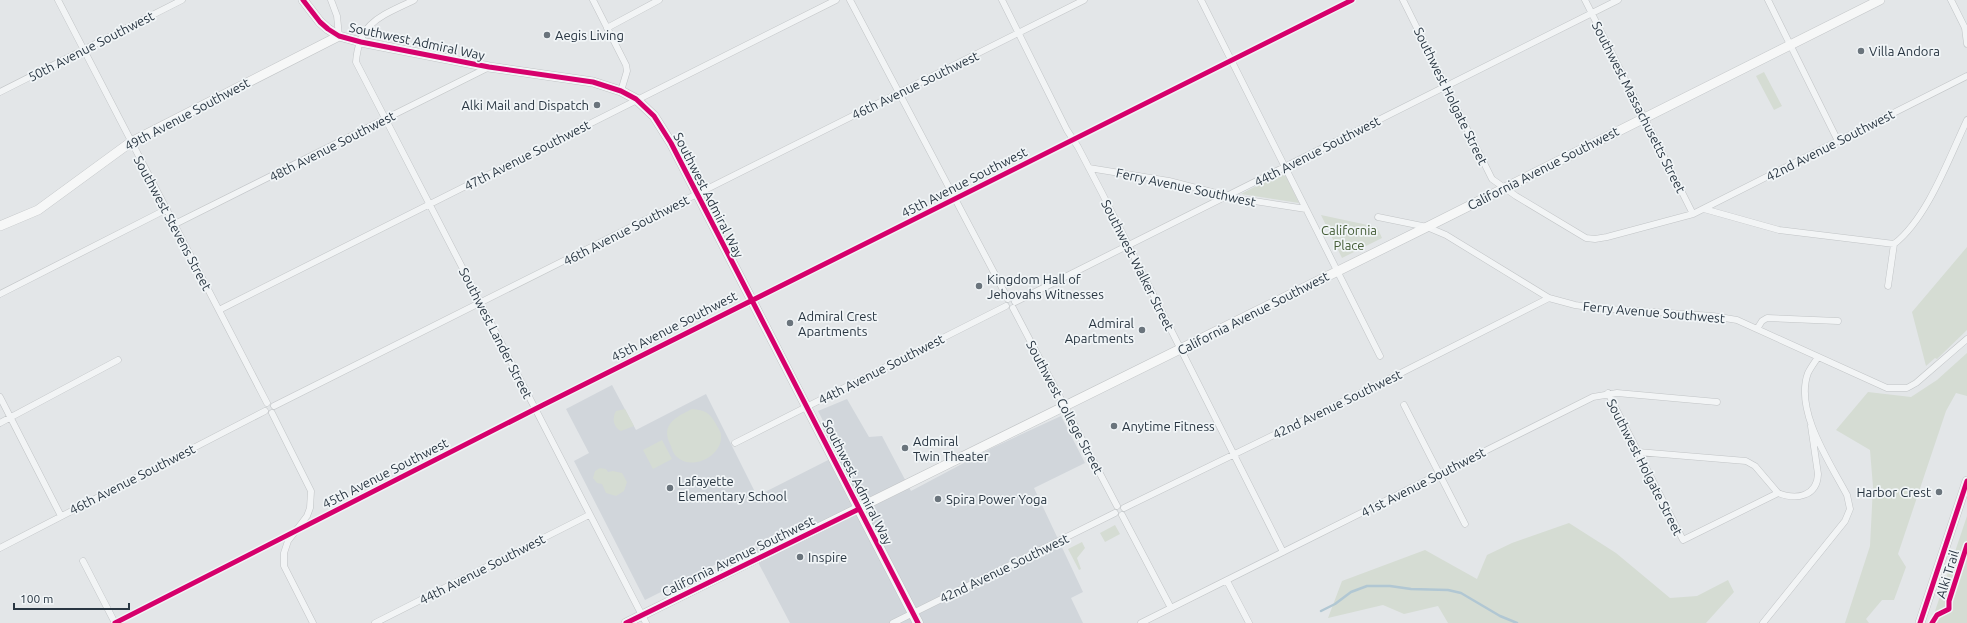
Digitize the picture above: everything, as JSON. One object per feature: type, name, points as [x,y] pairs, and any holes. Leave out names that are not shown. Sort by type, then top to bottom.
[{"type":"main road","name":"Southwest Admiral Way","points":[[303,0],[320,22],[339,36],[361,42],[489,67],[593,82],[621,91],[636,99],[654,116],[660,124],[697,194],[918,623]]},
{"type":"main road","name":"California Avenue Southwest","points":[[626,623],[644,619],[859,509],[1880,0]]},
{"type":"main road","name":"49th Avenue Southwest","points":[[0,226],[38,210],[131,142],[339,36]]},
{"type":"main road","points":[[1920,623],[1967,481]]},
{"type":"street","name":"Southwest Stevens Street","points":[[58,0],[267,403]]},
{"type":"street","name":"50th Avenue Southwest","points":[[0,92],[182,0]]},
{"type":"street","points":[[331,0],[338,16],[339,36]]},
{"type":"street","points":[[361,42],[369,25],[414,0]]},
{"type":"street","points":[[593,0],[627,71],[621,91]]},
{"type":"street","points":[[607,28],[659,0]]},
{"type":"street","name":"47th Avenue Southwest","points":[[219,310],[636,99],[836,0]]},
{"type":"street","points":[[850,0],[956,198],[1008,299],[1012,299],[1014,305],[1009,309],[1006,306],[1008,299]]},
{"type":"street","name":"Southwest Walker Street","points":[[1002,0],[1067,130],[1089,168],[1283,552]]},
{"type":"street","name":"46th Avenue Southwest","points":[[274,406],[1084,0]]},
{"type":"street","points":[[1201,0],[1380,356]]},
{"type":"street","name":"45th Avenue Southwest","points":[[115,623],[535,408],[1352,0]]},
{"type":"street","name":"Southwest Holgate Street","points":[[1403,0],[1492,180],[1586,238],[1595,239],[1607,237],[1693,214]]},
{"type":"street","name":"Southwest Massachusetts Street","points":[[1585,0],[1693,214]]},
{"type":"street","name":"44th Avenue Southwest","points":[[1014,305],[1227,196],[1618,0]]},
{"type":"street","points":[[1768,0],[1838,141]]},
{"type":"street","points":[[1950,0],[1965,21],[1967,44]]},
{"type":"street","name":"Southwest Lander Street","points":[[361,42],[356,62],[644,619]]},
{"type":"street","name":"48th Avenue Southwest","points":[[175,224],[489,67]]},
{"type":"street","name":"42nd Avenue Southwest","points":[[1693,214],[1967,76]]},
{"type":"street","points":[[1704,209],[1779,230],[1894,244],[1905,236],[1920,216],[1967,120]]},
{"type":"street","name":"Ferry Avenue Southwest","points":[[1089,168],[1169,181],[1227,196],[1306,209]]},
{"type":"street","points":[[0,294],[167,209]]},
{"type":"street","name":"Ferry Avenue Southwest","points":[[1378,217],[1427,227],[1446,235],[1549,298],[1575,305],[1595,308],[1713,316],[1737,320],[1887,388],[1907,388],[1925,378],[1967,339]]},
{"type":"street","points":[[1888,286],[1894,244]]},
{"type":"street","name":"42nd Avenue Southwest","points":[[1123,512],[1549,298]]},
{"type":"street","name":"Southwest College Street","points":[[1014,305],[1117,506]]},
{"type":"street","name":"44th Avenue Southwest","points":[[735,443],[1006,306]]},
{"type":"street","points":[[1757,329],[1762,321],[1767,318],[1838,321]]},
{"type":"street","points":[[1638,452],[1746,461],[1755,466],[1778,493],[1789,497],[1797,497],[1805,494],[1815,486],[1818,481],[1811,426],[1807,409],[1806,384],[1808,373],[1818,357]]},
{"type":"street","points":[[0,424],[118,360]]},
{"type":"street","name":"Southwest Holgate Street","points":[[1608,393],[1683,540],[1778,493]]},
{"type":"street","name":"41st Avenue Southwest","points":[[1141,623],[1593,397],[1608,393],[1717,402]]},
{"type":"street","points":[[0,397],[61,516]]},
{"type":"street","points":[[272,413],[269,414],[264,411],[264,407],[267,403],[271,403],[274,406],[272,413],[311,491],[310,508],[307,516],[285,547],[284,566],[313,623]]},
{"type":"street","points":[[1404,405],[1465,524]]},
{"type":"street","name":"46th Avenue Southwest","points":[[0,548],[264,411]]},
{"type":"street","points":[[1763,623],[1837,532],[1849,515],[1849,502],[1847,495],[1811,426]]},
{"type":"street","points":[[1123,512],[1118,516],[1114,509],[1117,506],[1121,506],[1171,608]]},
{"type":"street","name":"42nd Avenue Southwest","points":[[892,623],[1115,513]]},
{"type":"street","name":"44th Avenue Southwest","points":[[376,623],[589,515]]},
{"type":"street","points":[[83,561],[115,623]]},
{"type":"street","points":[[1227,581],[1249,623]]},
{"type":"shaded area","points":[[612,385],[636,430],[706,394],[757,496],[840,454],[818,411],[847,399],[869,437],[882,436],[911,491],[992,448],[1061,416],[1085,463],[1034,488],[1083,592],[1071,598],[1083,623],[790,623],[751,549],[777,536],[776,534],[645,600],[574,461],[589,453],[566,409]]},
{"type":"green space","points":[[1764,72],[1782,106],[1774,110],[1756,76]]},
{"type":"green space","name":"California Place","points":[[1279,174],[1286,176],[1299,203],[1241,194]]},
{"type":"green space","name":"California Place","points":[[1321,215],[1377,227],[1382,238],[1342,258]]},
{"type":"green space","points":[[1967,247],[1967,330],[1937,359],[1935,358],[1926,366],[1912,312]]},
{"type":"green space","points":[[1967,353],[1967,396],[1956,393],[1946,411],[1898,554],[1906,567],[1894,600],[1882,600],[1866,619],[1869,623],[1845,623],[1870,546],[1873,487],[1870,450],[1836,430],[1868,392],[1911,397],[1937,380]]},
{"type":"green space","points":[[625,409],[634,426],[621,431],[615,425],[614,417],[616,411]]},
{"type":"green space","points":[[692,409],[704,411],[712,417],[721,435],[720,443],[712,455],[698,462],[683,461],[674,454],[667,431],[669,426],[676,418]]},
{"type":"green space","points":[[662,440],[672,459],[653,469],[643,450]]},
{"type":"green space","points":[[600,468],[606,469],[608,472],[613,471],[622,473],[627,482],[624,491],[616,496],[606,493],[602,484],[597,483],[593,478],[595,471]]},
{"type":"green space","points":[[1967,516],[1967,623],[1931,623]]},
{"type":"green space","points":[[1569,523],[1616,553],[1670,598],[1697,596],[1728,580],[1734,592],[1706,623],[1448,623],[1438,606],[1404,614],[1383,605],[1328,618],[1342,581],[1425,550],[1477,579],[1487,555],[1512,543]]},
{"type":"green space","points":[[1115,525],[1120,534],[1105,542],[1100,533]]},
{"type":"green space","points":[[1082,542],[1085,548],[1077,558],[1081,569],[1079,570],[1068,549]]},
{"type":"waterway","points":[[1321,611],[1335,604],[1351,592],[1367,586],[1390,586],[1411,589],[1448,590],[1461,593],[1500,616],[1517,623]]},
{"type":"cycle path","points":[[303,0],[320,22],[339,36],[361,42],[489,67],[593,82],[621,91],[636,99],[654,116],[671,143],[918,623]]},
{"type":"cycle path","points":[[115,623],[543,405],[1352,0]]},
{"type":"cycle path","name":"Alki Trail","points":[[1920,623],[1967,481]]},
{"type":"cycle path","points":[[626,623],[859,509]]},
{"type":"cycle path","name":"Alki Trail","points":[[1932,623],[1937,615],[1949,609],[1949,601],[1967,545]]},
{"type":"place","name":"Aegis Living","points":[[547,35]]},
{"type":"place","name":"Villa Andora","points":[[1861,51]]},
{"type":"place","name":"Alki Mail and Dispatch","points":[[597,105]]},
{"type":"place","name":"Kingdom Hall of Jehovahs Witnesses","points":[[979,286]]},
{"type":"place","name":"Admiral Crest Apartments","points":[[790,323]]},
{"type":"place","name":"Admiral Apartments","points":[[1142,330]]},
{"type":"place","name":"Anytime Fitness","points":[[1114,426]]},
{"type":"place","name":"Admiral Twin Theater","points":[[905,448]]},
{"type":"place","name":"Lafayette Elementary School","points":[[670,488]]},
{"type":"place","name":"Harbor Crest","points":[[1939,492]]},
{"type":"place","name":"Spira Power Yoga","points":[[938,499]]},
{"type":"place","name":"Inspire","points":[[800,557]]}]
